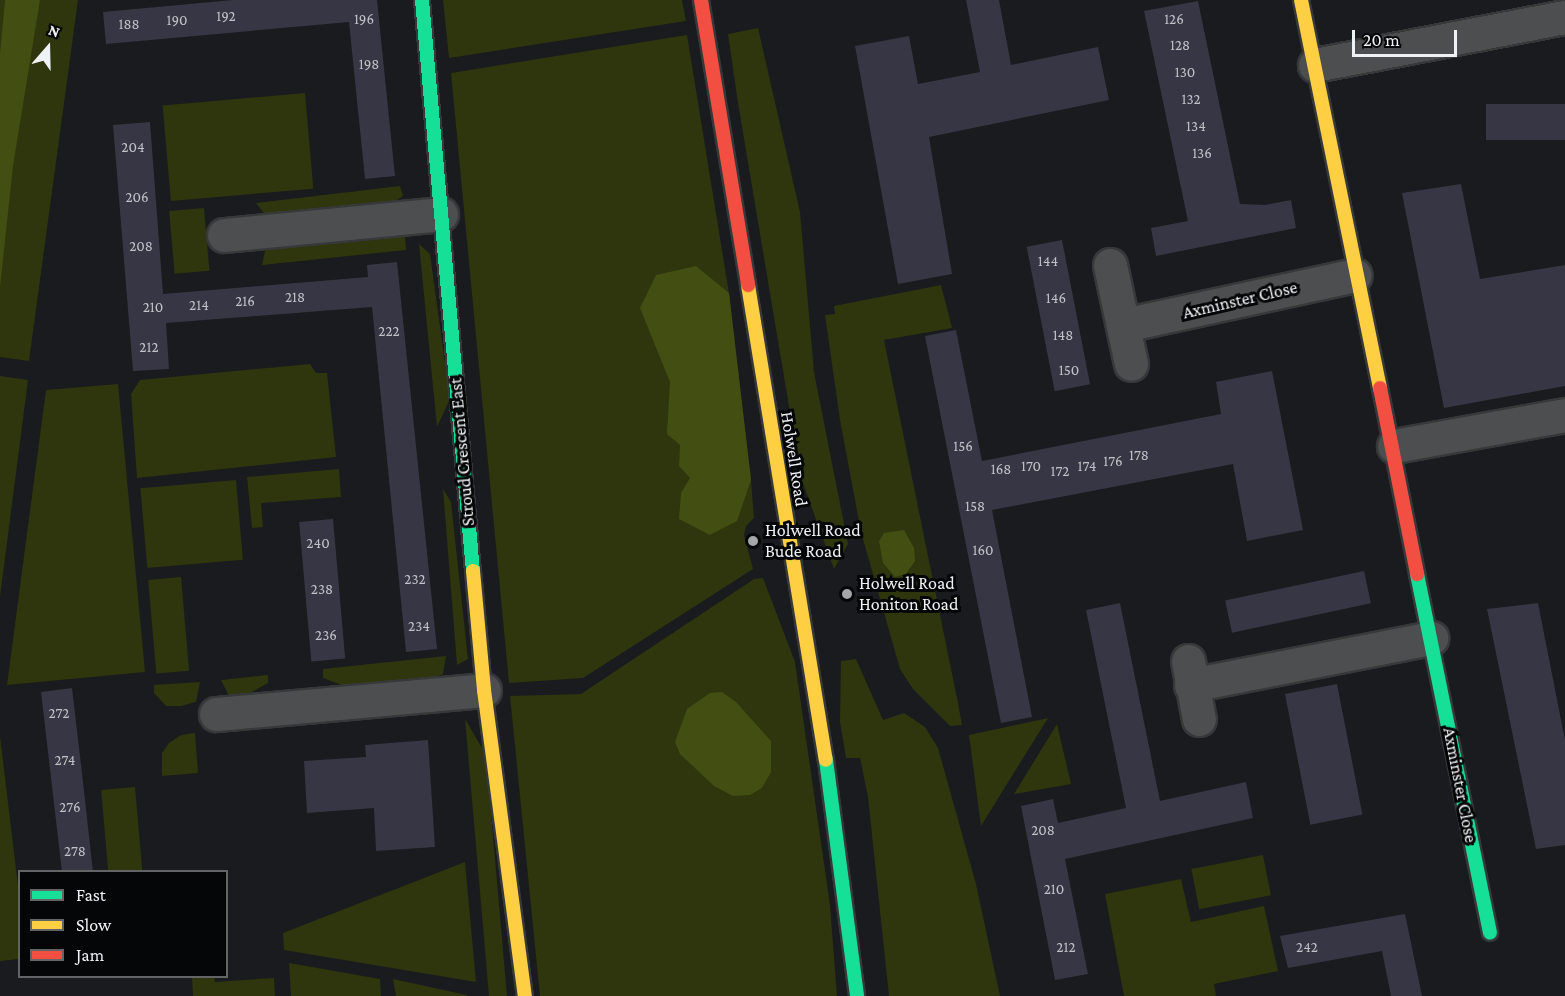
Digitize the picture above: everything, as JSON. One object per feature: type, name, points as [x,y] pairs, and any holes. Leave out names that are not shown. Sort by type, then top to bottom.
[{"type":"street","name":"Stroud Crescent East","points":[[422,0],[484,690],[525,996]]},
{"type":"street","name":"Holwell Road","points":[[701,0],[824,742],[857,996]]},
{"type":"street","name":"Axminster Close","points":[[1301,0],[1355,275],[1394,446],[1490,933]]},
{"type":"street","points":[[1315,65],[1565,17]]},
{"type":"street","points":[[224,235],[441,214]]},
{"type":"street","points":[[1110,265],[1131,364]]},
{"type":"street","name":"Axminster Close","points":[[1124,325],[1355,275]]},
{"type":"street","points":[[1394,446],[1565,415]]},
{"type":"street","points":[[1199,719],[1189,673],[1431,638]]},
{"type":"street","points":[[216,714],[484,690]]},
{"type":"green space","points":[[0,0],[78,0],[29,361],[0,357]]},
{"type":"green space","points":[[5,0],[40,0],[13,166],[0,287],[0,54]]},
{"type":"green space","points":[[443,0],[682,0],[686,21],[449,58]]},
{"type":"green space","points":[[758,28],[800,212],[814,372],[848,544],[834,569],[801,478],[728,34]]},
{"type":"green space","points":[[687,35],[729,293],[754,518],[746,526],[744,535],[753,569],[583,678],[509,683],[451,73]]},
{"type":"green space","points":[[305,93],[313,189],[171,201],[163,105]]},
{"type":"green space","points":[[400,186],[403,196],[393,203],[266,216],[256,203]]},
{"type":"green space","points":[[204,208],[209,271],[175,274],[169,211]]},
{"type":"green space","points":[[398,231],[405,235],[406,250],[262,265],[265,251],[275,242]]},
{"type":"green space","points":[[419,244],[430,254],[450,399],[437,427]]},
{"type":"green space","points":[[696,266],[729,293],[751,480],[737,521],[710,535],[679,519],[681,493],[690,478],[679,466],[680,445],[667,434],[670,382],[640,308],[656,275]]},
{"type":"green space","points":[[941,285],[952,328],[884,340],[962,725],[950,726],[913,689],[900,669],[861,532],[840,420],[825,315],[835,314],[834,306]]},
{"type":"green space","points":[[310,364],[316,373],[327,373],[336,457],[137,478],[131,394],[140,380]]},
{"type":"green space","points":[[0,376],[28,380],[0,597]]},
{"type":"green space","points":[[118,384],[145,672],[7,685],[46,390]]},
{"type":"green space","points":[[339,469],[341,497],[261,503],[263,527],[252,528],[247,477]]},
{"type":"green space","points":[[236,480],[243,560],[147,568],[140,488]]},
{"type":"green space","points":[[443,489],[451,502],[468,659],[457,665]]},
{"type":"green space","points":[[904,530],[914,548],[915,561],[906,574],[895,577],[883,563],[879,541],[884,533]]},
{"type":"green space","points":[[181,577],[189,671],[156,674],[148,580]]},
{"type":"green space","points":[[763,578],[795,662],[830,905],[837,996],[540,996],[510,696],[581,694],[754,579]]},
{"type":"green space","points":[[446,656],[443,674],[432,679],[347,687],[323,678],[323,669]]},
{"type":"green space","points":[[856,659],[883,720],[904,713],[925,727],[938,748],[976,884],[1000,996],[889,996],[868,797],[860,758],[846,758],[840,722],[841,661]]},
{"type":"green space","points":[[268,675],[268,683],[241,698],[230,698],[221,680]]},
{"type":"green space","points":[[200,682],[196,702],[181,706],[166,706],[154,693],[154,685]]},
{"type":"green space","points":[[722,692],[736,702],[771,741],[771,772],[762,788],[750,795],[733,796],[714,786],[680,754],[675,742],[687,709],[710,693]]},
{"type":"green space","points":[[1048,718],[981,826],[969,735]]},
{"type":"green space","points":[[465,719],[486,755],[507,996],[489,996]]},
{"type":"green space","points":[[1057,724],[1071,784],[1014,794]]},
{"type":"green space","points":[[195,733],[198,773],[162,776],[162,753],[169,743],[181,735]]},
{"type":"green space","points":[[0,736],[18,885],[18,959],[0,961]]},
{"type":"green space","points":[[135,787],[142,870],[108,870],[101,790]]},
{"type":"green space","points":[[1263,855],[1271,895],[1199,909],[1191,869]]},
{"type":"green space","points":[[465,862],[476,982],[284,950],[283,933]]},
{"type":"green space","points":[[1181,879],[1191,922],[1264,906],[1278,971],[1214,984],[1216,996],[1124,996],[1105,894]]},
{"type":"green space","points":[[289,963],[380,979],[381,996],[291,996]]},
{"type":"green space","points":[[192,978],[214,978],[215,982],[274,978],[275,996],[193,996]]},
{"type":"green space","points":[[393,979],[467,995],[467,996],[396,996]]},
{"type":"building","points":[[233,0],[377,0],[395,176],[365,179],[349,22],[106,44],[103,12]]},
{"type":"building","points":[[966,0],[999,0],[1011,65],[1098,47],[1109,100],[929,137],[952,274],[898,284],[855,46],[909,36],[918,84],[980,72]]},
{"type":"building","points":[[1198,1],[1240,204],[1265,205],[1291,200],[1296,228],[1156,256],[1151,228],[1188,221],[1144,11]]},
{"type":"building","points":[[1486,104],[1565,104],[1565,140],[1486,140]]},
{"type":"building","points":[[150,122],[163,294],[368,277],[367,265],[397,262],[437,649],[406,652],[372,307],[166,323],[169,369],[133,371],[113,125]]},
{"type":"building","points":[[1461,184],[1480,279],[1565,265],[1565,386],[1444,408],[1402,193]]},
{"type":"building","points":[[1062,240],[1090,384],[1055,391],[1027,247]]},
{"type":"building","points":[[956,330],[982,461],[1221,414],[1216,382],[1272,371],[1303,530],[1247,541],[1233,464],[992,510],[1032,717],[1001,723],[925,336]]},
{"type":"building","points":[[333,519],[345,658],[311,661],[299,522]]},
{"type":"building","points":[[1364,571],[1371,603],[1232,633],[1225,601]]},
{"type":"building","points":[[1120,603],[1160,801],[1246,782],[1253,818],[1065,859],[1088,974],[1055,980],[1021,806],[1053,799],[1058,823],[1126,808],[1086,610]]},
{"type":"building","points":[[1538,603],[1565,740],[1565,845],[1536,849],[1487,609]]},
{"type":"building","points":[[1337,684],[1362,815],[1310,825],[1285,694]]},
{"type":"building","points":[[72,688],[93,870],[62,870],[41,692]]},
{"type":"building","points":[[428,740],[435,847],[376,851],[374,808],[307,813],[304,761],[366,757],[365,745]]},
{"type":"building","points":[[1405,914],[1422,996],[1391,996],[1382,951],[1288,968],[1280,936]]},
{"type":"traffic: fast","points":[[422,0],[473,571]]},
{"type":"traffic: fast","points":[[1417,574],[1490,933]]},
{"type":"traffic: fast","points":[[826,760],[857,996]]},
{"type":"traffic: slow","points":[[1301,0],[1380,388]]},
{"type":"traffic: slow","points":[[748,285],[826,760]]},
{"type":"traffic: slow","points":[[473,571],[484,690],[525,996]]},
{"type":"traffic: jam","points":[[701,0],[748,285]]},
{"type":"traffic: jam","points":[[1380,388],[1417,574]]},
{"type":"place","name":"Holwell Road Bude Road","points":[[753,541]]},
{"type":"place","name":"Holwell Road Honiton Road","points":[[847,594]]}]
